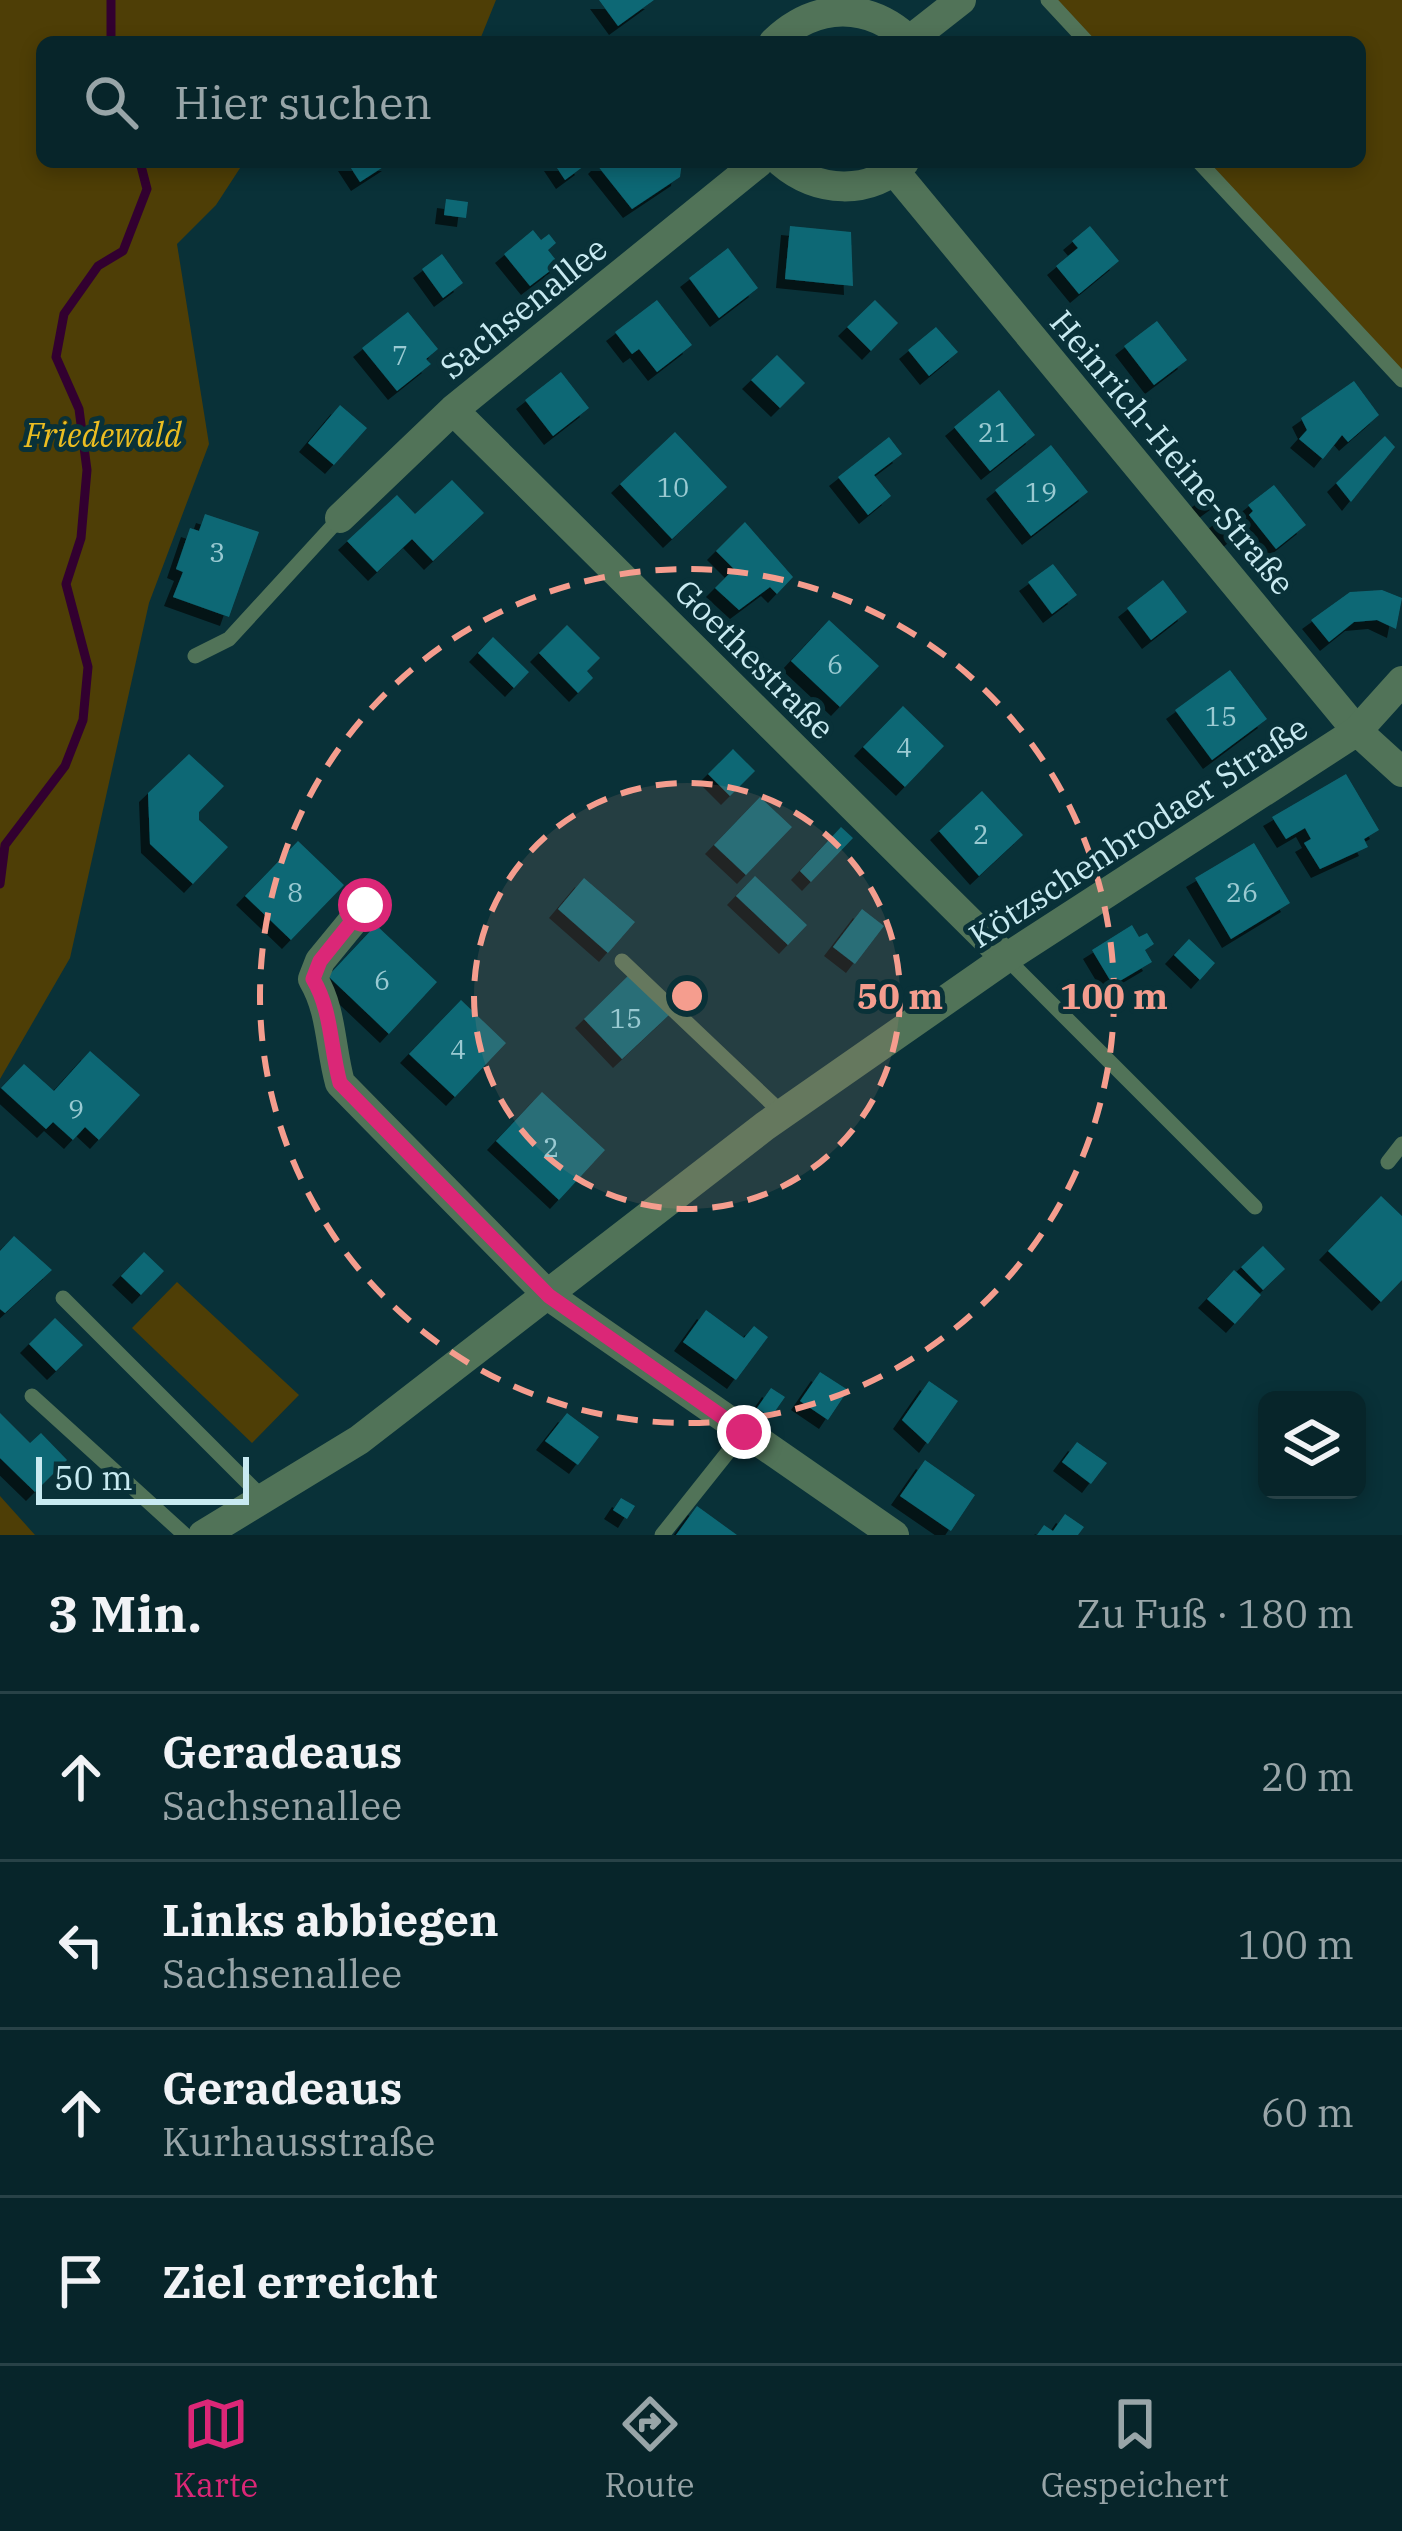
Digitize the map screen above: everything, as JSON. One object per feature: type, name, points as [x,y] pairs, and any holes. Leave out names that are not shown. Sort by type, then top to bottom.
[{"type":"street","points":[[916,36],[961,0]]},
{"type":"street","points":[[781,36],[798,21],[827,10],[857,10],[886,21],[904,36]]},
{"type":"street","name":"Sachsenallee","points":[[340,518],[453,410],[752,168]]},
{"type":"street","points":[[788,168],[796,176],[829,187],[863,186],[897,168]]},
{"type":"street","name":"Heinrich-Heine-Straße","points":[[900,168],[1358,731],[1402,772]]},
{"type":"street","name":"Goethestraße","points":[[453,410],[1006,958]]},
{"type":"street","name":"Kötzschenbrodaer Straße","points":[[203,1535],[358,1440],[783,1114],[1006,958],[1358,731],[1402,681]]},
{"type":"street","points":[[365,905],[320,961],[313,979],[328,1005],[328,1039],[340,1083],[549,1296],[894,1535]]},
{"type":"lane","points":[[1048,0],[1081,36]]},
{"type":"lane","points":[[1204,168],[1402,380]]},
{"type":"lane","points":[[195,656],[229,639],[340,518]]},
{"type":"lane","points":[[1006,958],[1255,1207]]},
{"type":"lane","points":[[622,961],[783,1114]]},
{"type":"lane","points":[[1388,1162],[1402,1144]]},
{"type":"lane","points":[[63,1298],[263,1498]]},
{"type":"lane","points":[[32,1396],[185,1535]]},
{"type":"lane","points":[[662,1535],[744,1432]]},
{"type":"green space","name":"Friedewald","points":[[0,0],[496,0],[481,36],[36,36],[36,168],[240,168],[216,205],[177,244],[209,444],[149,603],[70,958],[0,1079]]},
{"type":"green space","points":[[1054,0],[1402,0],[1402,371],[1206,168],[1366,168],[1366,36],[1085,36]]},
{"type":"green space","points":[[177,1282],[299,1395],[252,1443],[132,1328]]},
{"type":"green space","points":[[0,1496],[35,1535],[0,1535]]},
{"type":"building","points":[[599,0],[654,0],[618,26]]},
{"type":"building","points":[[351,168],[382,168],[360,182]]},
{"type":"building","points":[[557,168],[581,168],[565,180]]},
{"type":"building","points":[[599,168],[681,168],[680,177],[632,209]]},
{"type":"building","points":[[446,199],[468,202],[466,218],[444,215]]},
{"type":"building","points":[[790,226],[851,232],[853,286],[785,279]]},
{"type":"building","points":[[1090,226],[1119,261],[1079,294],[1056,266],[1078,248],[1072,241]]},
{"type":"building","points":[[533,230],[541,240],[549,234],[556,243],[548,250],[559,264],[530,286],[504,254]]},
{"type":"building","points":[[728,248],[758,288],[719,318],[689,278]]},
{"type":"building","points":[[442,254],[463,283],[443,298],[422,269]]},
{"type":"building","points":[[657,300],[692,345],[657,372],[639,349],[632,354],[615,332]]},
{"type":"building","points":[[875,300],[898,323],[871,351],[847,327]]},
{"type":"building","points":[[408,312],[438,349],[426,359],[431,364],[397,391],[362,348]]},
{"type":"building","points":[[1157,321],[1187,360],[1154,385],[1124,346]]},
{"type":"building","points":[[936,327],[958,352],[929,376],[908,350]]},
{"type":"building","points":[[777,355],[805,383],[780,408],[751,380]]},
{"type":"building","points":[[561,372],[589,408],[553,436],[525,400]]},
{"type":"building","points":[[1354,381],[1379,415],[1348,442],[1342,435],[1323,459],[1299,439],[1307,430],[1301,418]]},
{"type":"building","points":[[999,390],[1035,435],[990,471],[954,427]]},
{"type":"building","points":[[340,405],[367,428],[334,465],[308,443]]},
{"type":"building","points":[[675,432],[727,487],[672,539],[620,484]]},
{"type":"building","points":[[1385,436],[1395,447],[1351,502],[1336,483]]},
{"type":"building","points":[[889,437],[902,454],[874,475],[891,496],[868,515],[838,477]]},
{"type":"building","points":[[1051,445],[1088,492],[1031,536],[995,490]]},
{"type":"building","points":[[452,480],[484,513],[433,561],[412,539],[377,572],[347,541],[397,495],[415,514]]},
{"type":"building","points":[[1274,485],[1306,525],[1276,549],[1249,515],[1253,511],[1248,505]]},
{"type":"building","points":[[1211,490],[1219,501],[1208,509],[1200,499]]},
{"type":"building","points":[[1234,506],[1249,524],[1230,540],[1215,522]]},
{"type":"building","points":[[205,514],[259,532],[229,617],[173,597],[183,572],[176,569],[190,528],[199,531]]},
{"type":"building","points":[[745,522],[793,577],[777,594],[770,587],[739,610],[715,588],[734,569],[716,551]]},
{"type":"building","points":[[1053,564],[1077,595],[1052,614],[1028,582]]},
{"type":"building","points":[[1163,580],[1187,612],[1151,640],[1127,608]]},
{"type":"building","points":[[1382,590],[1402,598],[1396,629],[1377,620],[1354,622],[1329,642],[1311,620],[1350,592]]},
{"type":"building","points":[[829,620],[879,666],[840,707],[791,661]]},
{"type":"building","points":[[567,625],[600,658],[587,671],[593,678],[578,693],[539,653]]},
{"type":"building","points":[[493,637],[529,672],[514,688],[478,653]]},
{"type":"building","points":[[1230,670],[1267,719],[1212,760],[1175,710]]},
{"type":"building","points":[[903,706],[944,746],[905,787],[863,747]]},
{"type":"building","points":[[733,749],[755,771],[730,796],[708,774]]},
{"type":"building","points":[[189,754],[224,786],[199,812],[199,820],[228,847],[193,884],[150,844],[148,793]]},
{"type":"building","points":[[1346,774],[1379,830],[1364,839],[1368,847],[1320,869],[1304,843],[1311,839],[1305,828],[1286,839],[1272,817]]},
{"type":"building","points":[[982,791],[1023,835],[979,876],[939,831]]},
{"type":"building","points":[[760,797],[792,827],[746,875],[714,845]]},
{"type":"building","points":[[841,827],[853,838],[811,882],[800,871]]},
{"type":"building","points":[[298,841],[344,885],[291,940],[245,896]]},
{"type":"building","points":[[1254,843],[1290,903],[1231,939],[1195,878]]},
{"type":"building","points":[[755,876],[807,925],[788,945],[736,896]]},
{"type":"building","points":[[584,878],[635,922],[608,953],[558,909]]},
{"type":"building","points":[[862,909],[884,926],[855,964],[833,947]]},
{"type":"building","points":[[376,925],[437,982],[389,1034],[328,976]]},
{"type":"building","points":[[1132,925],[1139,937],[1147,933],[1154,944],[1145,950],[1152,962],[1113,985],[1092,950]]},
{"type":"building","points":[[1189,939],[1215,963],[1200,980],[1174,955]]},
{"type":"building","points":[[630,974],[669,1015],[622,1059],[584,1019]]},
{"type":"building","points":[[461,1000],[506,1043],[455,1097],[409,1054]]},
{"type":"building","points":[[90,1051],[140,1095],[99,1140],[85,1127],[73,1140],[53,1122],[46,1129],[1,1088],[24,1064],[54,1091]]},
{"type":"building","points":[[542,1092],[605,1150],[559,1200],[496,1141]]},
{"type":"building","points":[[1381,1196],[1402,1216],[1402,1280],[1381,1302],[1328,1251]]},
{"type":"building","points":[[14,1236],[52,1270],[5,1313],[0,1309],[0,1251]]},
{"type":"building","points":[[1263,1246],[1285,1269],[1263,1290],[1241,1267]]},
{"type":"building","points":[[144,1252],[164,1271],[141,1295],[121,1276]]},
{"type":"building","points":[[1234,1270],[1261,1295],[1235,1324],[1207,1299]]},
{"type":"building","points":[[706,1310],[744,1338],[754,1326],[768,1337],[736,1380],[683,1342]]},
{"type":"building","points":[[55,1318],[83,1345],[56,1371],[29,1344]]},
{"type":"building","points":[[820,1372],[848,1390],[828,1420],[800,1401]]},
{"type":"building","points":[[929,1381],[958,1401],[928,1444],[902,1420]]},
{"type":"building","points":[[771,1388],[785,1397],[771,1417],[757,1408]]},
{"type":"building","points":[[0,1413],[30,1443],[41,1433],[67,1460],[35,1492],[0,1458]]},
{"type":"building","points":[[567,1413],[599,1437],[578,1465],[545,1441]]},
{"type":"building","points":[[1077,1442],[1107,1463],[1091,1484],[1062,1462]]},
{"type":"building","points":[[925,1460],[975,1495],[951,1531],[900,1496]]},
{"type":"building","points":[[621,1498],[635,1506],[627,1519],[613,1510]]},
{"type":"building","points":[[697,1506],[737,1535],[676,1535]]},
{"type":"building","points":[[1065,1514],[1084,1527],[1078,1535],[1037,1535],[1044,1525],[1053,1531]]},
{"type":"waterway","points":[[111,0],[111,36]]},
{"type":"waterway","points":[[0,884],[5,845],[65,766],[83,720],[88,667],[66,584],[81,538],[87,470],[79,409],[56,357],[64,314],[98,266],[123,251],[147,189],[142,168]]},
{"type":"route","points":[[365,905],[320,961],[313,979],[328,1005],[328,1039],[340,1083],[549,1296],[744,1432]]}]
